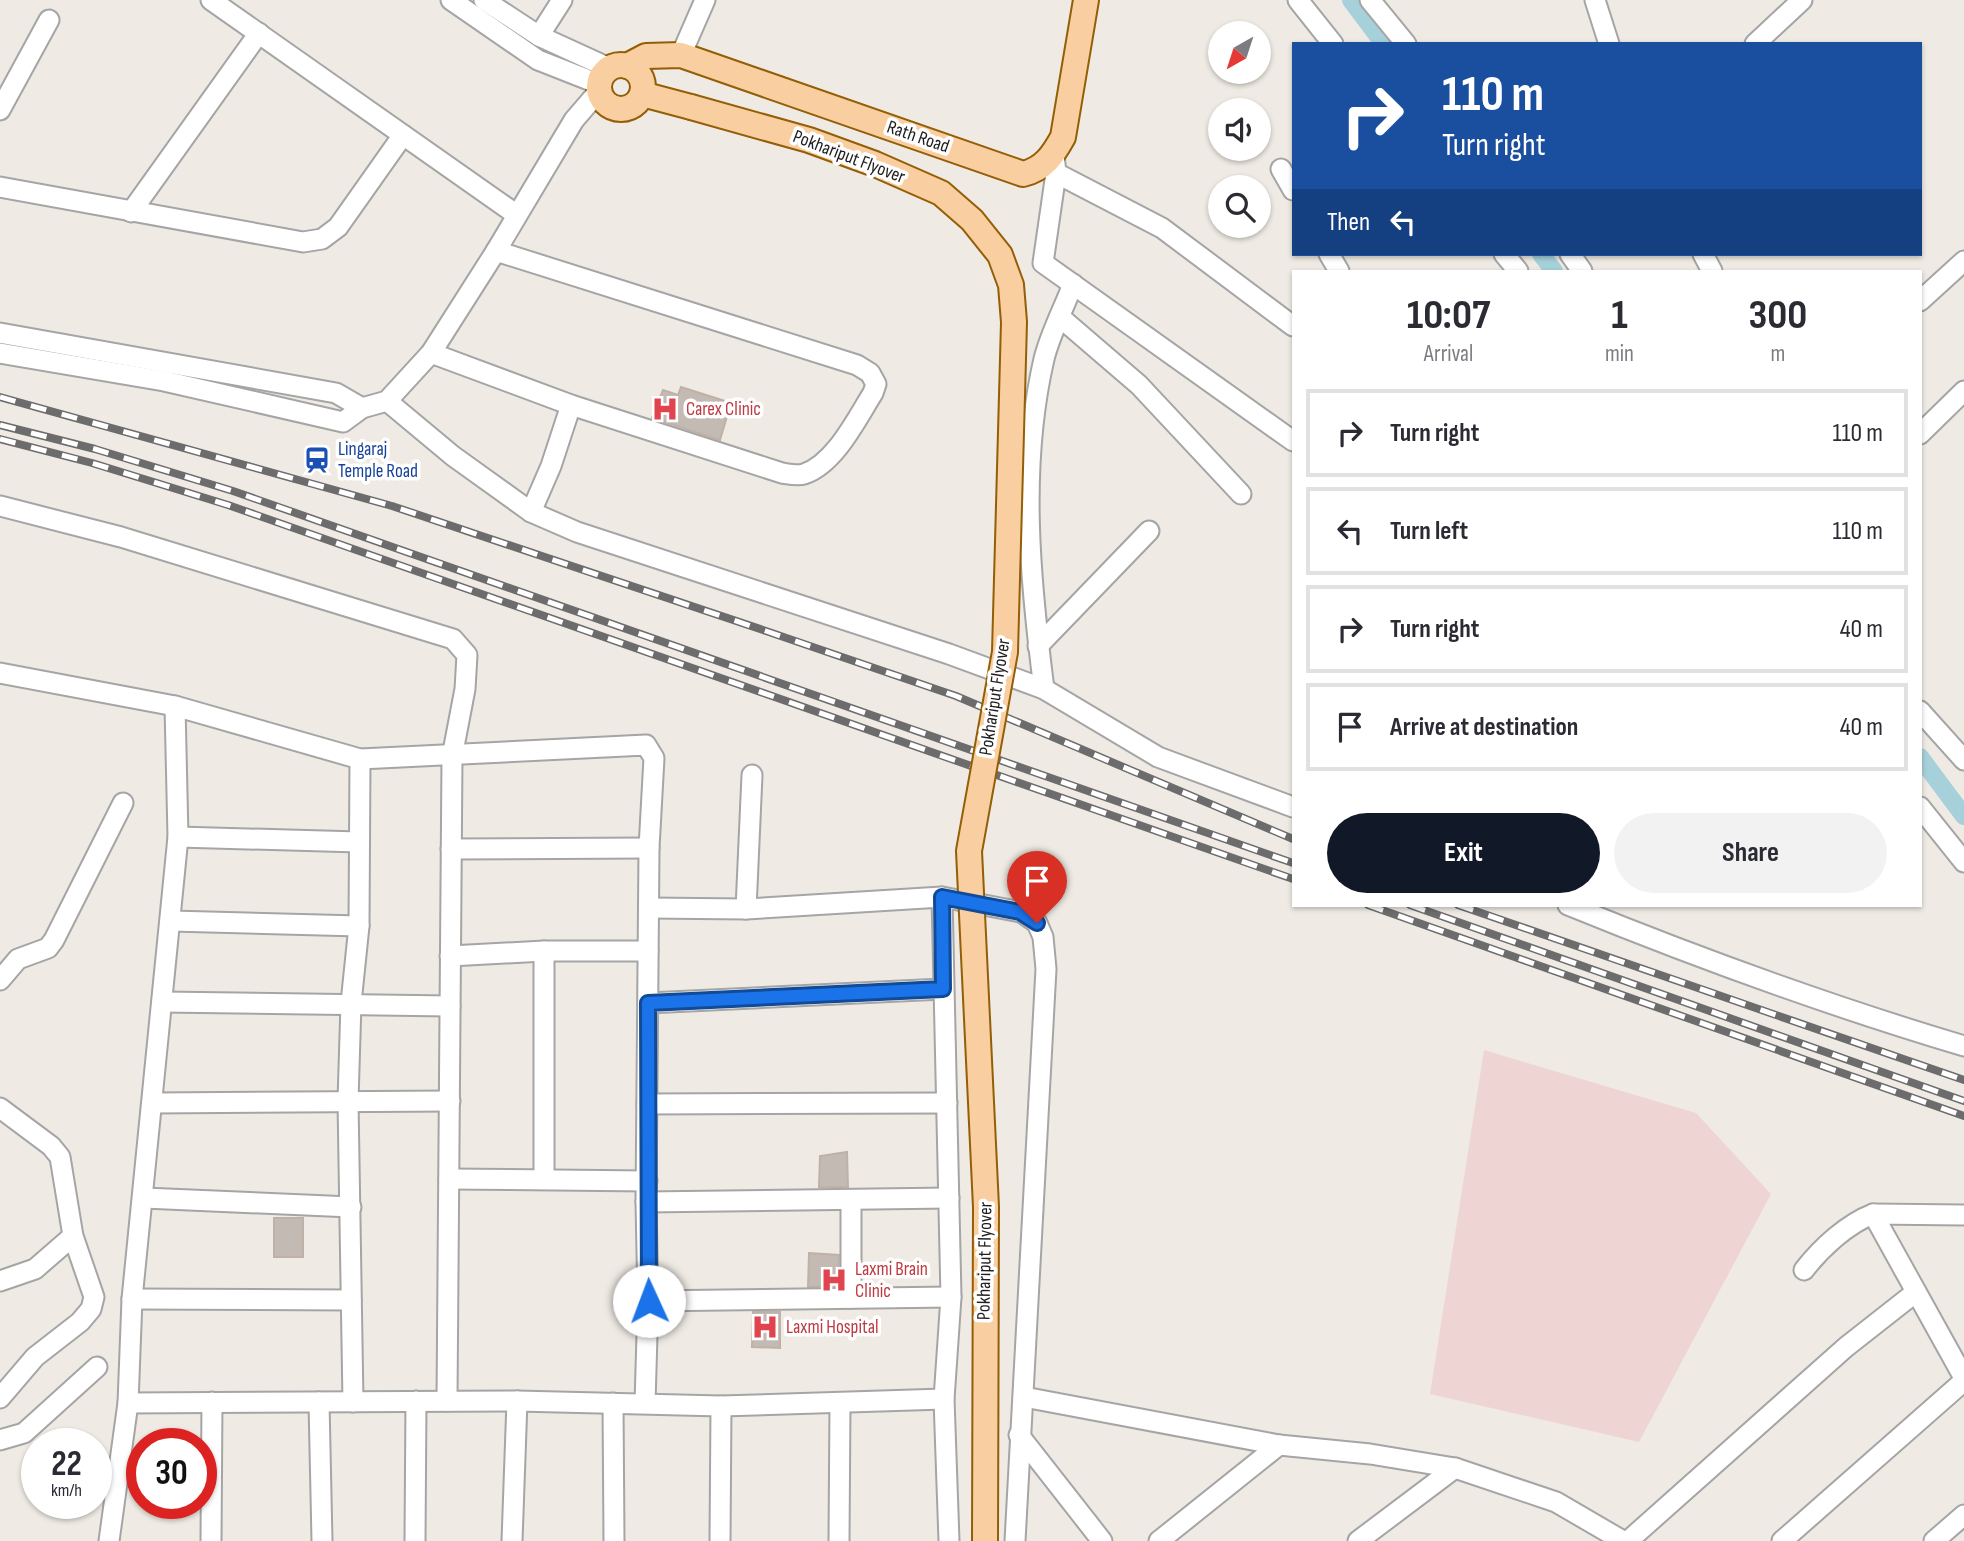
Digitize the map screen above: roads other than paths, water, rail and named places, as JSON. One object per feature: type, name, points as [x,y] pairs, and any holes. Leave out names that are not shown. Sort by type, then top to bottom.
[{"type":"main road","points":[[1055,164],[1063,137],[1086,0]]},
{"type":"main road","name":"Rath Road","points":[[609,77],[646,56],[681,55],[1023,174],[1055,164]]},
{"type":"main road","points":[[639,74],[642,94],[634,105],[621,109],[607,104],[609,77],[639,74]]},
{"type":"main road","name":"Pokhariput Flyover","points":[[642,94],[809,139],[941,193],[972,220],[1000,255],[1012,285],[1014,322],[1005,652],[969,851],[986,1207],[985,1541]]},
{"type":"street","points":[[211,0],[517,215]]},
{"type":"street","points":[[452,0],[538,60],[562,71],[609,77]]},
{"type":"street","points":[[485,0],[539,37],[609,77]]},
{"type":"street","points":[[539,37],[562,0]]},
{"type":"street","points":[[681,55],[705,0]]},
{"type":"street","points":[[1298,0],[1331,42]]},
{"type":"street","points":[[1370,0],[1404,42]]},
{"type":"street","points":[[1595,0],[1608,42]]},
{"type":"street","points":[[1757,42],[1802,0]]},
{"type":"street","points":[[0,110],[50,20]]},
{"type":"street","points":[[131,212],[259,33]]},
{"type":"street","points":[[0,353],[164,381],[343,422],[362,408],[387,401],[430,353],[496,251],[574,120],[609,77]]},
{"type":"street","points":[[0,187],[303,242],[322,239],[338,227],[403,135]]},
{"type":"street","points":[[1292,325],[1162,228],[1055,164],[1044,263],[1292,440]]},
{"type":"street","points":[[1281,169],[1292,188]]},
{"type":"street","points":[[430,353],[571,405],[782,473],[803,475],[818,466],[834,450],[873,393],[876,384],[870,373],[857,365],[496,251]]},
{"type":"street","points":[[1922,299],[1964,261]]},
{"type":"street","points":[[1044,689],[1038,646],[1028,509],[1037,392],[1045,355],[1073,284]]},
{"type":"street","points":[[1061,318],[1139,385],[1241,494]]},
{"type":"street","points":[[0,333],[336,393],[362,408]]},
{"type":"street","points":[[1922,432],[1964,391]]},
{"type":"street","points":[[387,401],[453,456],[531,512],[577,532],[949,654],[1044,689],[1158,757],[1292,807]]},
{"type":"street","points":[[531,512],[551,466],[571,405]]},
{"type":"street","points":[[0,506],[121,537],[453,639],[467,655],[468,665],[452,757],[447,1401]]},
{"type":"street","points":[[1038,646],[1149,531]]},
{"type":"street","points":[[0,673],[175,706],[360,759],[452,757],[646,745],[654,758],[649,848],[646,1181],[649,1301],[645,1403]]},
{"type":"street","points":[[109,1541],[128,1403],[132,1299],[178,837],[175,706]]},
{"type":"street","points":[[1922,713],[1964,760]]},
{"type":"street","points":[[353,1402],[348,1101],[351,1003],[359,926],[360,759]]},
{"type":"street","points":[[746,909],[751,775]]},
{"type":"street","points":[[0,980],[18,959],[48,948],[54,940],[123,803]]},
{"type":"street","points":[[1922,810],[1964,862]]},
{"type":"street","points":[[178,837],[359,842]]},
{"type":"street","points":[[451,849],[649,848]]},
{"type":"street","points":[[649,908],[746,909],[942,897],[1020,912],[1037,923],[1043,937],[1046,969],[1024,1396],[1019,1435],[1016,1541]]},
{"type":"street","points":[[942,897],[951,1297],[944,1399],[949,1541]]},
{"type":"street","points":[[1573,907],[1673,948],[1896,1026],[1964,1046]]},
{"type":"street","points":[[171,921],[359,926]]},
{"type":"street","points":[[450,956],[544,951],[648,951]]},
{"type":"street","points":[[544,951],[544,1179]]},
{"type":"street","points":[[648,1003],[943,989]]},
{"type":"street","points":[[162,1002],[450,1006]]},
{"type":"street","points":[[153,1103],[450,1101]]},
{"type":"street","points":[[647,1104],[947,1103]]},
{"type":"street","points":[[0,1108],[51,1146],[60,1157],[73,1236],[92,1283],[94,1297],[91,1309],[35,1357],[0,1398]]},
{"type":"street","points":[[449,1179],[646,1181]]},
{"type":"street","points":[[144,1198],[351,1207]]},
{"type":"street","points":[[646,1202],[949,1198]]},
{"type":"street","points":[[851,1200],[851,1298]]},
{"type":"street","points":[[1804,1270],[1815,1256],[1852,1226],[1873,1214],[1964,1215]]},
{"type":"street","points":[[1782,1541],[1964,1380],[1873,1214]]},
{"type":"street","points":[[0,1282],[35,1269],[73,1236]]},
{"type":"street","points":[[1628,1541],[1846,1347],[1916,1292]]},
{"type":"street","points":[[649,1301],[951,1297]]},
{"type":"street","points":[[132,1299],[351,1300]]},
{"type":"street","points":[[0,1440],[23,1433],[97,1367]]},
{"type":"street","points":[[1024,1396],[1279,1445],[1370,1454],[1455,1468],[1556,1502],[1623,1541]]},
{"type":"street","points":[[128,1403],[517,1401],[721,1406],[944,1399]]},
{"type":"street","points":[[415,1541],[416,1401]]},
{"type":"street","points":[[512,1541],[517,1401]]},
{"type":"street","points":[[211,1541],[212,1402]]},
{"type":"street","points":[[319,1402],[322,1541]]},
{"type":"street","points":[[613,1404],[614,1541]]},
{"type":"street","points":[[839,1541],[840,1404]]},
{"type":"street","points":[[720,1541],[721,1406]]},
{"type":"street","points":[[1019,1435],[1102,1541]]},
{"type":"street","points":[[1159,1541],[1279,1445]]},
{"type":"street","points":[[1358,1541],[1455,1468]]},
{"type":"street","points":[[1934,1541],[1964,1515]]},
{"type":"waterway","points":[[1351,0],[1382,42]]},
{"type":"waterway","points":[[1543,256],[1553,270]]},
{"type":"waterway","points":[[1922,760],[1964,816]]},
{"type":"railway","points":[[0,397],[392,506],[766,631],[956,696],[1292,839]]},
{"type":"railway","points":[[0,425],[95,449],[233,491],[1292,863]]},
{"type":"railway","points":[[0,439],[92,463],[228,505],[1292,879]]},
{"type":"railway","points":[[1374,907],[1964,1116]]},
{"type":"railway","points":[[1416,907],[1964,1101]]},
{"type":"railway","points":[[1464,907],[1964,1080]]},
{"type":"place","name":"Carex Clinic","points":[[665,409]]},
{"type":"place","name":"Lingaraj Temple Road","points":[[317,460]]},
{"type":"place","name":"Laxmi Brain Clinic","points":[[834,1280]]},
{"type":"place","name":"Laxmi Hospital","points":[[765,1327]]}]
